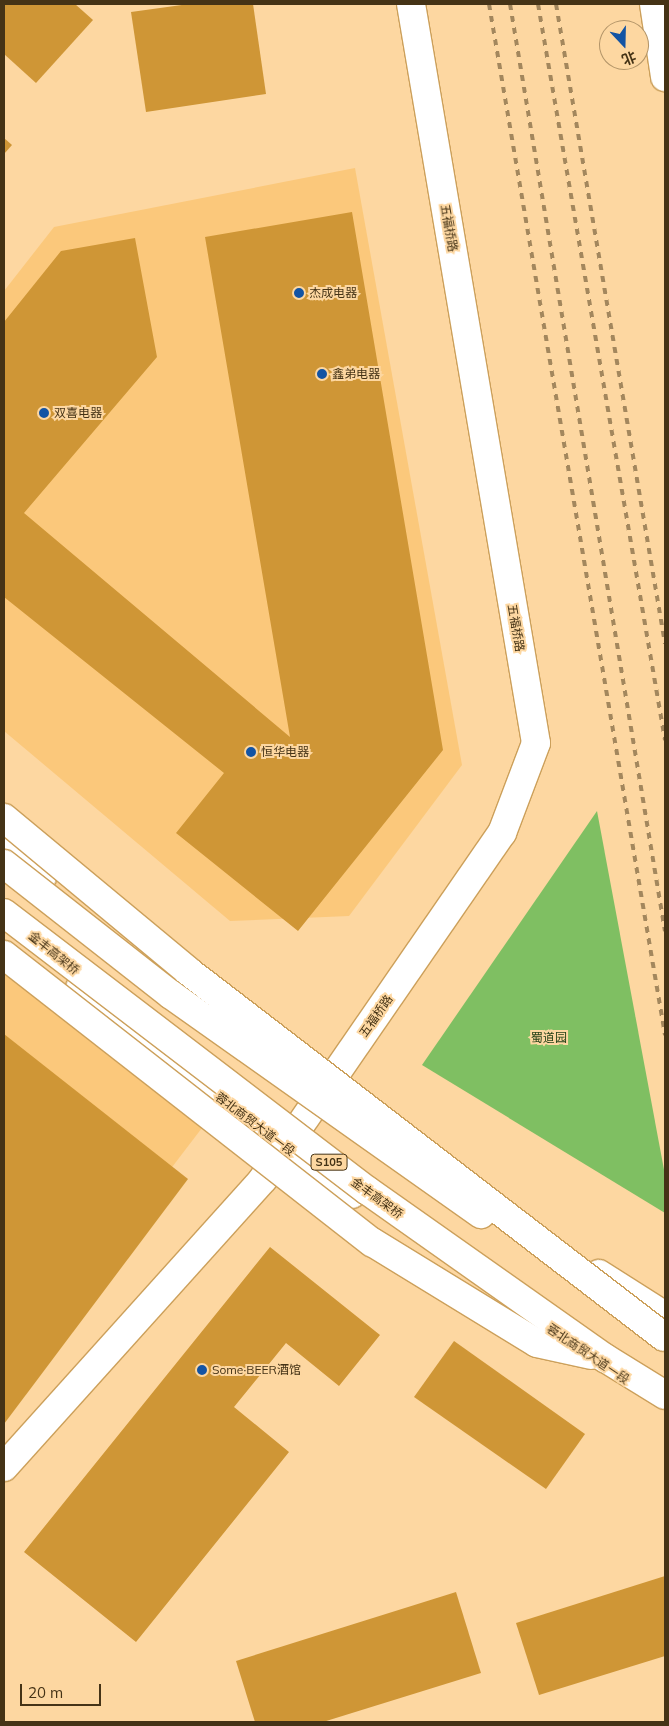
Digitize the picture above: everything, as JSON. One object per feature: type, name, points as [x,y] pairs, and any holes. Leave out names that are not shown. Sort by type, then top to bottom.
[{"type":"main road","name":"五福桥路","points":[[4,1467],[263,1178],[502,833],[536,743],[411,4]]},
{"type":"main road","points":[[654,4],[665,77]]},
{"type":"main road","points":[[4,818],[188,971],[665,1330]]},
{"type":"main road","points":[[4,846],[320,1097],[665,1330]]},
{"type":"main road","points":[[4,864],[170,994],[407,1165],[665,1330]]},
{"type":"main road","name":"金丰高架桥","points":[[4,913],[368,1191],[605,1358],[665,1395]]},
{"type":"main road","name":"蓉北商贸大道一段","points":[[4,928],[284,1148],[665,1407]]},
{"type":"main road","points":[[4,955],[372,1242],[537,1343],[605,1358]]},
{"type":"shaded area","points":[[355,168],[462,765],[349,916],[230,921],[4,731],[4,291],[54,227]]},
{"type":"shaded area","points":[[4,957],[205,1124],[4,1387]]},
{"type":"green space","name":"蜀道园","points":[[597,811],[665,1175],[665,1213],[422,1065]]},
{"type":"building","points":[[4,4],[75,4],[93,20],[36,83],[4,54]]},
{"type":"building","points":[[189,4],[253,4],[266,94],[146,112],[131,12]]},
{"type":"building","points":[[4,138],[12,145],[4,154]]},
{"type":"building","points":[[352,212],[443,750],[298,931],[176,833],[224,773],[4,597],[4,322],[61,251],[135,238],[157,357],[24,513],[290,737],[205,237]]},
{"type":"building","points":[[4,1034],[188,1179],[4,1424]]},
{"type":"building","points":[[270,1247],[380,1335],[339,1386],[286,1343],[234,1407],[289,1452],[136,1642],[24,1552]]},
{"type":"building","points":[[454,1341],[585,1434],[546,1489],[414,1397]]},
{"type":"building","points":[[665,1576],[665,1656],[539,1695],[516,1623]]},
{"type":"building","points":[[456,1592],[481,1673],[323,1722],[255,1722],[236,1661]]},
{"type":"railway","points":[[489,4],[665,1035]]},
{"type":"railway","points":[[510,4],[665,931]]},
{"type":"railway","points":[[538,4],[665,740]]},
{"type":"railway","points":[[556,4],[665,644]]},
{"type":"place","name":"杰成电器","points":[[299,293]]},
{"type":"place","name":"鑫弟电器","points":[[322,374]]},
{"type":"place","name":"双喜电器","points":[[44,413]]},
{"type":"place","name":"恒华电器","points":[[251,752]]},
{"type":"place","name":"Some·BEER酒馆","points":[[202,1370]]}]
